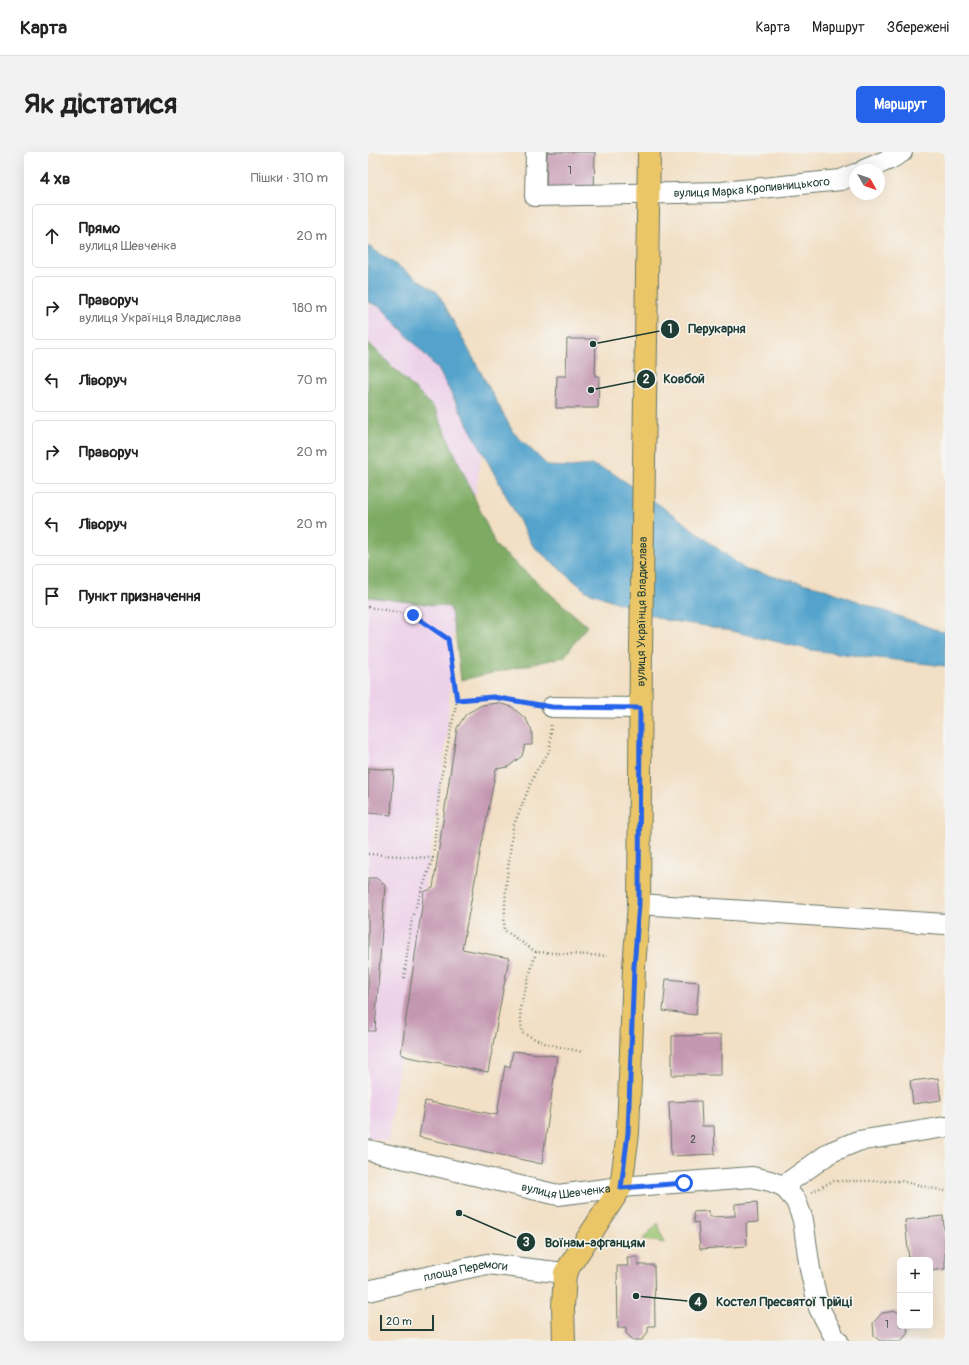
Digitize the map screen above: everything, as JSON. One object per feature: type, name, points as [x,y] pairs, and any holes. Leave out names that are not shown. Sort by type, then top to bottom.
[{"type":"main road","name":"вулиця Українця Владислава","points":[[565,1273],[621,1188],[628,1133],[634,967],[639,904],[640,708],[649,152]]},
{"type":"main road","points":[[564,1341],[563,1307],[565,1273]]},
{"type":"street","name":"вулиця Марка Кропивницького","points":[[536,152],[535,196],[722,192],[841,180],[849,177]]},
{"type":"street","points":[[878,164],[902,152]]},
{"type":"street","points":[[552,707],[640,708]]},
{"type":"street","points":[[639,904],[945,924]]},
{"type":"street","points":[[838,1341],[820,1308],[810,1269],[803,1220],[796,1201],[783,1186],[831,1152],[858,1141],[945,1127]]},
{"type":"street","name":"вулиця Шевченка","points":[[368,1150],[558,1195],[752,1177],[783,1186]]},
{"type":"street","name":"площа Перемоги","points":[[368,1291],[487,1264],[565,1273]]},
{"type":"path","points":[[368,607],[413,615],[448,639],[457,700],[440,783],[433,858],[412,918],[404,978]]},
{"type":"path","points":[[457,700],[493,697],[552,707],[550,750],[535,773],[513,827],[506,885],[504,930],[536,952],[607,956]]},
{"type":"path","points":[[368,854],[433,858]]},
{"type":"path","points":[[536,952],[520,1008],[522,1033],[548,1044],[583,1052]]},
{"type":"path","points":[[796,1201],[833,1181],[901,1181],[945,1191]]},
{"type":"shaded area","points":[[368,304],[381,307],[438,369],[482,451],[453,640],[447,736],[388,1141],[368,1137]]},
{"type":"green space","points":[[368,342],[435,409],[496,546],[587,626],[564,657],[461,680],[456,638],[450,607],[368,597]]},
{"type":"green space","points":[[658,1223],[664,1243],[643,1239]]},
{"type":"water","points":[[368,246],[438,293],[513,432],[548,466],[571,467],[592,465],[611,472],[674,515],[746,570],[819,587],[942,632],[945,631],[945,666],[811,650],[719,628],[665,620],[586,591],[533,546],[438,369],[381,307],[368,302]]},
{"type":"building","points":[[547,152],[595,152],[594,191],[546,190]]},
{"type":"building","points":[[567,339],[596,339],[595,376],[599,376],[598,408],[556,408],[557,376],[566,376]]},
{"type":"building","points":[[498,703],[512,707],[526,719],[532,731],[532,745],[525,745],[522,756],[508,767],[496,769],[462,949],[509,958],[488,1072],[408,1057],[401,1054],[424,892],[433,888],[457,728],[466,714],[482,705]]},
{"type":"building","points":[[368,768],[394,770],[391,815],[368,813]]},
{"type":"building","points":[[368,878],[376,878],[385,885],[375,1031],[368,1031]]},
{"type":"building","points":[[666,979],[699,982],[696,1015],[663,1011]]},
{"type":"building","points":[[721,1035],[721,1075],[672,1075],[672,1036]]},
{"type":"building","points":[[513,1051],[557,1056],[542,1164],[419,1137],[425,1101],[497,1115],[505,1065],[510,1067]]},
{"type":"building","points":[[938,1078],[941,1100],[913,1104],[910,1081]]},
{"type":"building","points":[[701,1101],[702,1126],[714,1126],[715,1154],[671,1156],[669,1102]]},
{"type":"building","points":[[757,1202],[758,1222],[746,1223],[747,1246],[700,1249],[698,1222],[694,1223],[693,1212],[709,1211],[709,1217],[735,1216],[735,1204]]},
{"type":"building","points":[[943,1216],[945,1269],[933,1271],[933,1257],[909,1257],[905,1220]]},
{"type":"building","points":[[627,1257],[638,1257],[638,1265],[654,1265],[655,1326],[648,1326],[648,1332],[642,1340],[633,1340],[626,1333],[626,1327],[618,1328],[617,1266],[628,1266]]},
{"type":"building","points":[[897,1312],[897,1329],[907,1329],[908,1333],[901,1341],[880,1341],[874,1336],[873,1323],[882,1313]]},
{"type":"place","name":"Перукарня","points":[[593,344]]},
{"type":"place","name":"Ковбой","points":[[591,390]]},
{"type":"place","name":"Воїнам-афганцям","points":[[459,1213]]},
{"type":"place","name":"Костел Пресвятої Трійці","points":[[636,1296]]},
{"type":"route","points":[[413,615],[448,639],[457,700],[493,697],[552,707],[640,708],[639,904],[634,967],[628,1133],[621,1188],[684,1183]]}]
